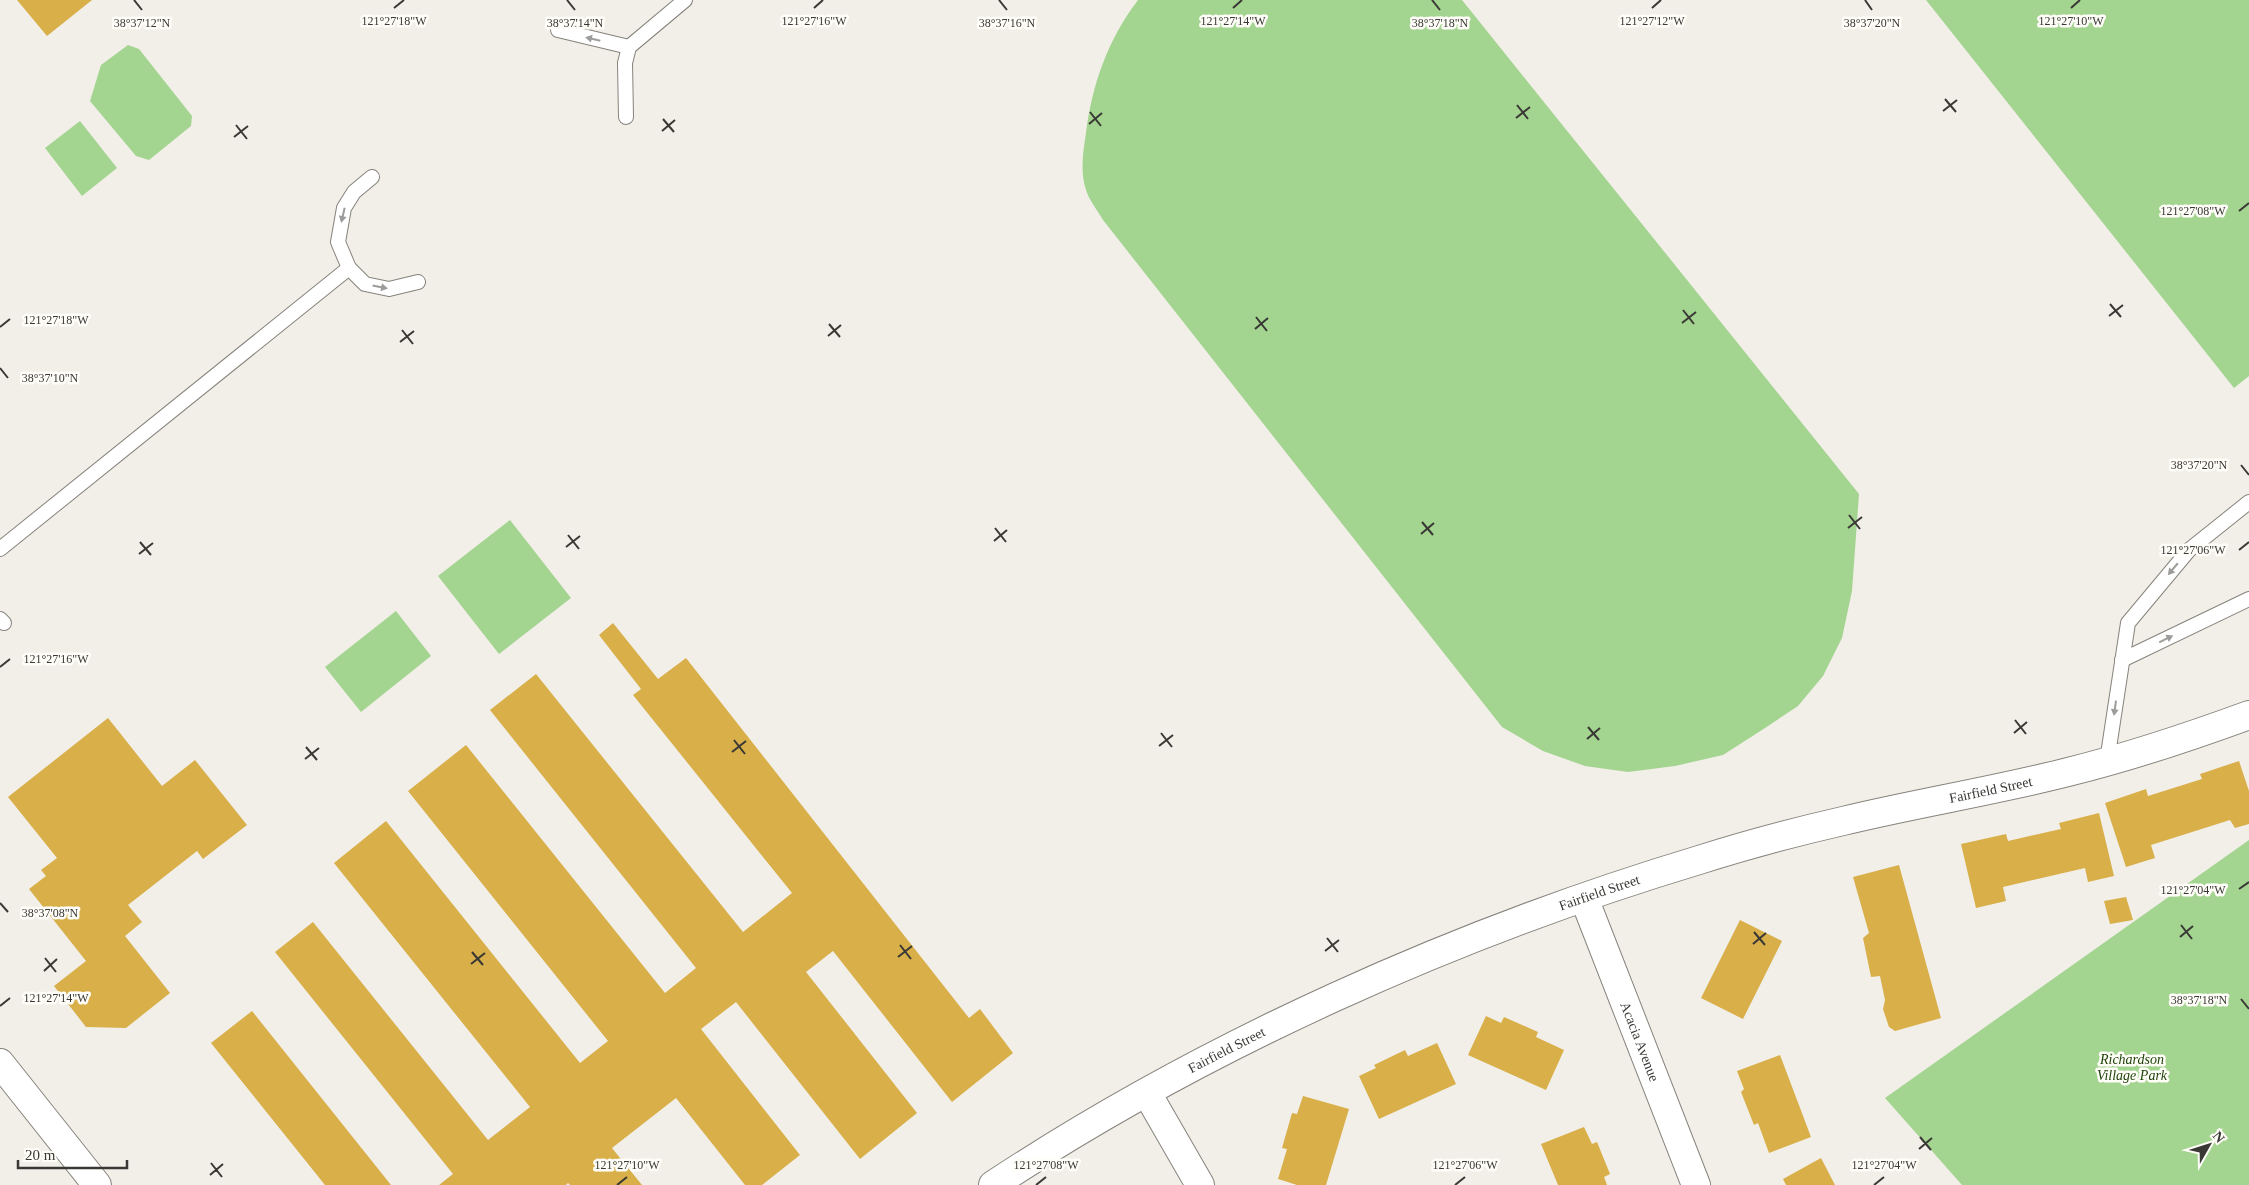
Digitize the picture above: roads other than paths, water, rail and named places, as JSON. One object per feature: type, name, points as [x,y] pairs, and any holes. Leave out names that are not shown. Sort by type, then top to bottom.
[{"type":"street","name":"Fairfield Street","points":[[994,1185],[1038,1155],[1147,1093],[1254,1036],[1388,974],[1524,919],[1699,860],[1842,821],[2068,772],[2175,742],[2249,716]]},
{"type":"street","name":"Acacia Avenue","points":[[1584,898],[1696,1185]]},
{"type":"street","points":[[0,1063],[97,1185]]},
{"type":"street","points":[[1147,1093],[1200,1185]]},
{"type":"lane","points":[[626,117],[626,63],[629,47],[685,0]]},
{"type":"lane","points":[[558,30],[629,47]]},
{"type":"lane","points":[[372,177],[354,192],[344,208],[338,242],[349,268],[364,284],[389,289],[418,282]]},
{"type":"lane","points":[[0,549],[349,268]]},
{"type":"lane","points":[[2107,761],[2128,623],[2189,550],[2249,502]]},
{"type":"lane","points":[[2122,660],[2249,599]]},
{"type":"park label","name":"Richardson Village Park","points":[[2132,1068]]}]
